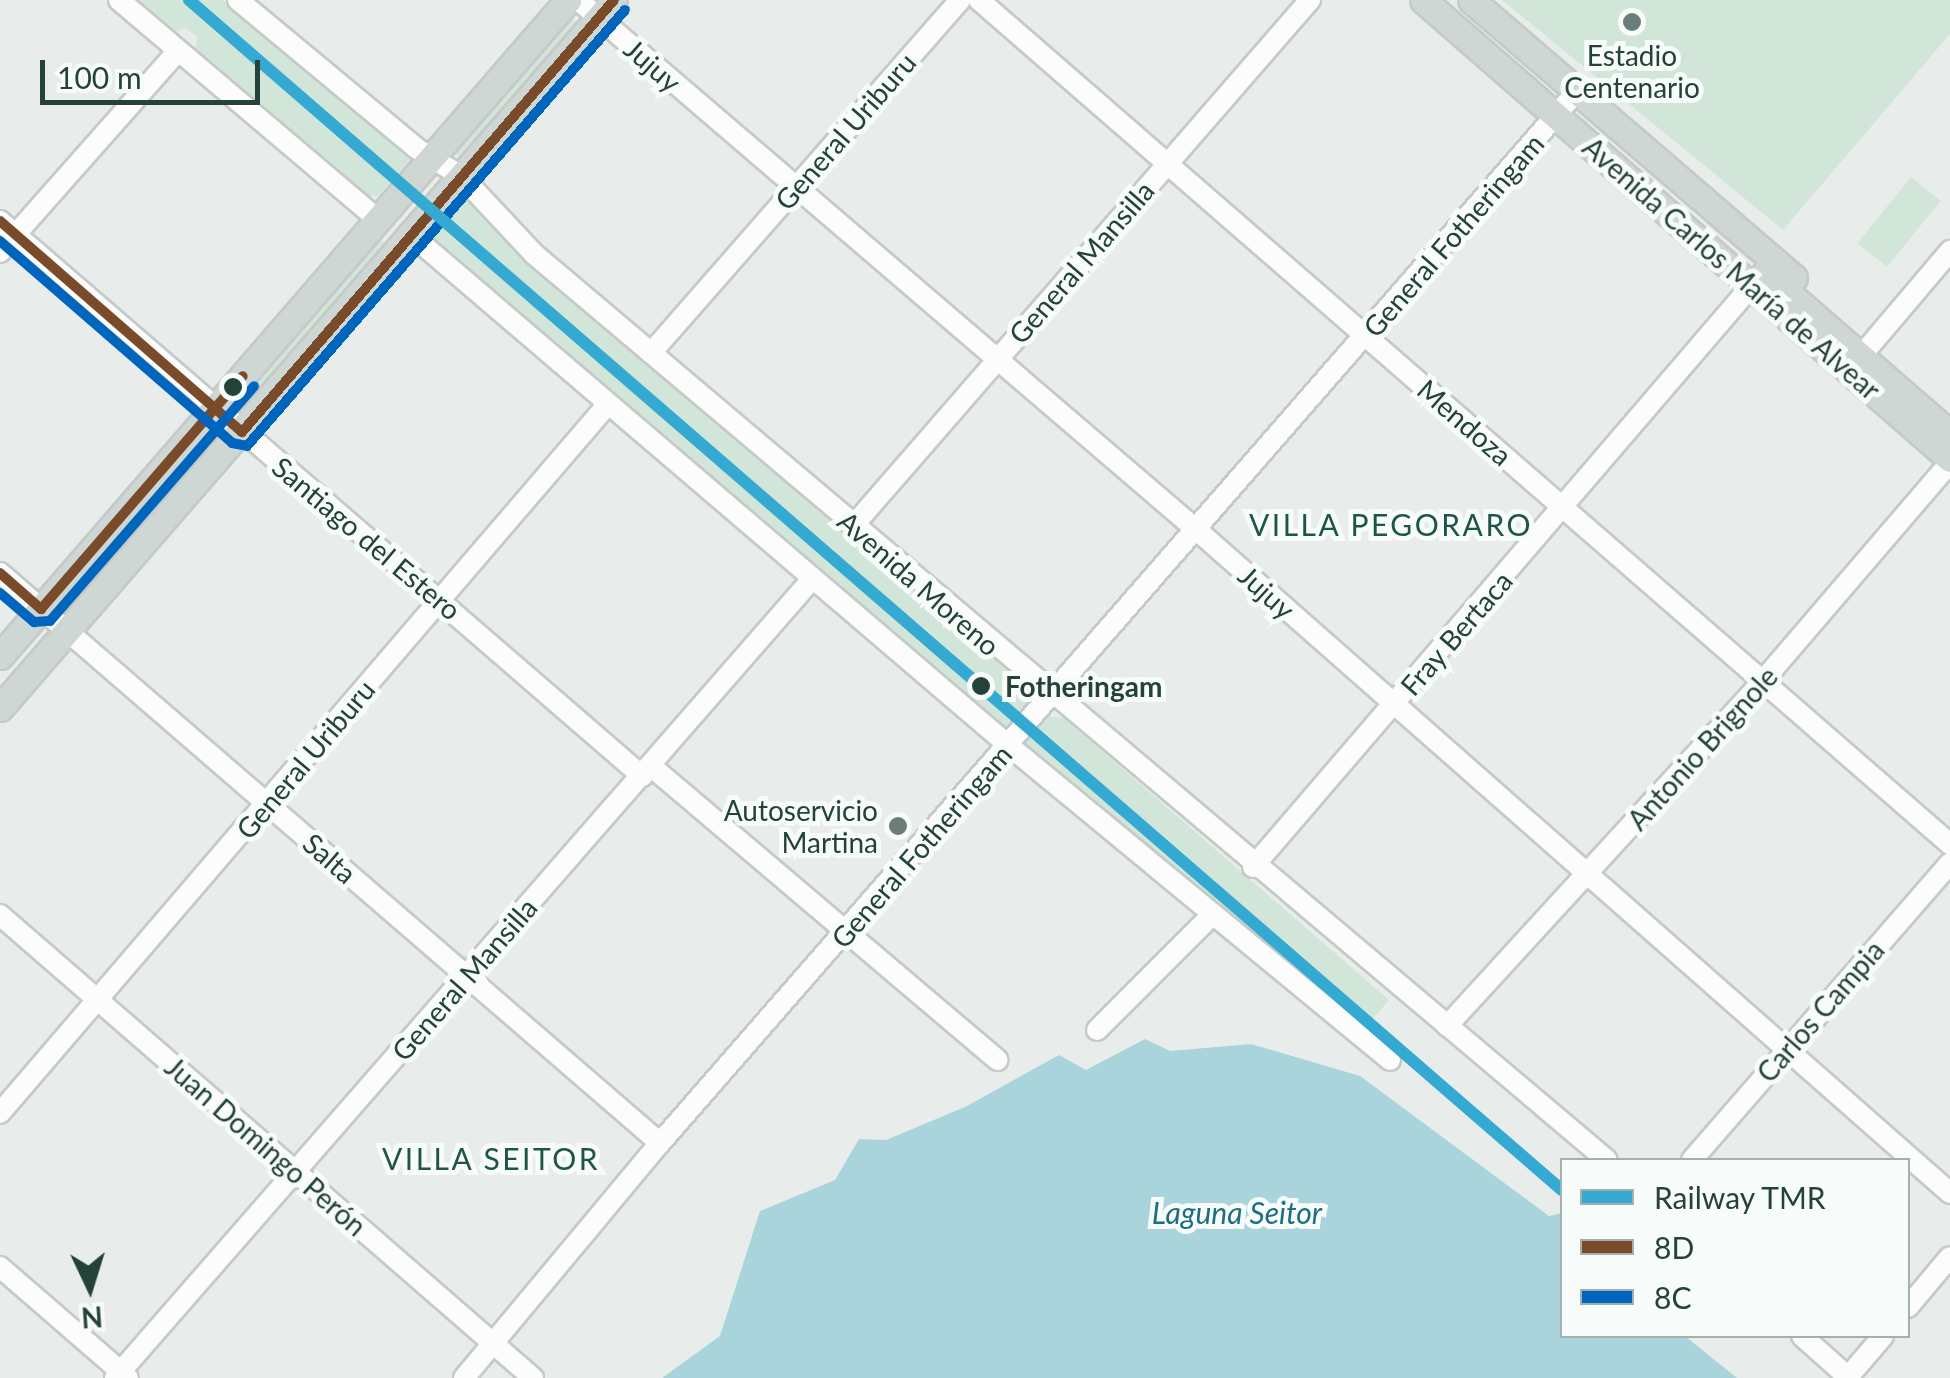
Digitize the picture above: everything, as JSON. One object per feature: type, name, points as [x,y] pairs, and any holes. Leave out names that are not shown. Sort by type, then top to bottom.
[{"type":"main road","points":[[0,656],[568,0]]},
{"type":"main road","name":"Avenida Carlos María de Alvear","points":[[1423,0],[1567,102]]},
{"type":"main road","name":"Avenida Carlos María de Alvear","points":[[1449,0],[1763,272],[1950,412]]},
{"type":"main road","name":"Avenida Carlos María de Alvear","points":[[1471,0],[1567,102]]},
{"type":"main road","points":[[0,708],[606,9]]},
{"type":"main road","points":[[376,218],[408,234]]},
{"type":"main road","name":"Avenida Carlos María de Alvear","points":[[1763,272],[1950,461]]},
{"type":"main road","name":"Avenida Carlos María de Alvear","points":[[1867,350],[1950,434]]},
{"type":"street","points":[[119,0],[376,218]]},
{"type":"street","name":"Avenida Moreno","points":[[238,0],[462,176],[534,254],[1252,867],[1605,1158]]},
{"type":"street","name":"Jujuy","points":[[578,0],[606,9],[795,188],[1198,531],[1950,1193]]},
{"type":"street","name":"General Uriburu","points":[[651,353],[960,0]]},
{"type":"street","name":"Mendoza","points":[[979,0],[1950,844]]},
{"type":"street","name":"General Mansilla","points":[[853,526],[1310,0]]},
{"type":"street","points":[[0,252],[8,227],[178,51]]},
{"type":"street","name":"General Fotheringam","points":[[464,1378],[660,1143],[1198,531],[1567,102]]},
{"type":"street","name":"Santiago del Estero","points":[[8,227],[440,600],[998,1060]]},
{"type":"street","points":[[408,234],[1210,916],[1390,1060]]},
{"type":"street","points":[[1867,350],[1949,256]]},
{"type":"street","name":"Fray Bertaca","points":[[1252,867],[1763,272]]},
{"type":"street","name":"General Uriburu","points":[[0,1113],[608,404]]},
{"type":"street","name":"Antonio Brignole","points":[[1447,1026],[1762,682],[1950,461]]},
{"type":"street","name":"Salta","points":[[0,573],[660,1143]]},
{"type":"street","name":"General Mansilla","points":[[121,1376],[294,1171],[812,579]]},
{"type":"street","name":"Carlos Campia","points":[[1694,1158],[1950,863]]},
{"type":"street","name":"Juan Domingo Perón","points":[[0,915],[532,1378]]},
{"type":"street","points":[[1097,1030],[1210,916]]},
{"type":"street","points":[[1910,1305],[1950,1257]]},
{"type":"street","points":[[0,1267],[121,1376]]},
{"type":"street","points":[[1804,1338],[1848,1377],[1882,1338]]},
{"type":"green space","points":[[129,0],[223,0],[411,158],[378,196],[364,195],[196,49],[197,37],[186,28],[168,35]]},
{"type":"green space","points":[[1502,0],[1950,0],[1950,34],[1783,230]]},
{"type":"green space","points":[[567,13],[580,25],[458,156],[445,144]]},
{"type":"green space","points":[[1911,177],[1941,201],[1887,267],[1858,243]]},
{"type":"green space","points":[[461,197],[477,200],[515,244],[1030,689],[1029,707],[1015,725],[1000,728],[435,243],[431,228]]},
{"type":"green space","points":[[373,234],[387,245],[257,411],[243,400]]},
{"type":"green space","points":[[207,429],[221,441],[82,601],[68,589]]},
{"type":"green space","points":[[1044,716],[1064,718],[1389,1000],[1363,1030],[1034,758],[1024,742]]},
{"type":"water","name":"Laguna Seitor","points":[[1145,1039],[1170,1051],[1251,1044],[1360,1076],[1549,1216],[1560,1213],[1560,1338],[1687,1338],[1737,1378],[662,1378],[720,1336],[760,1211],[835,1180],[859,1139],[886,1140],[965,1107],[1059,1055],[1086,1070]]},
{"type":"rail line","name":"TMR","points":[[189,0],[1560,1188]]},
{"type":"transit line","name":"8D","points":[[0,221],[242,432],[614,0]]},
{"type":"transit line","name":"8C","points":[[0,241],[232,443],[247,446],[625,10]]},
{"type":"transit line","name":"8D","points":[[0,573],[41,609],[243,376]]},
{"type":"transit line","name":"8C","points":[[0,593],[34,622],[50,621],[254,386]]},
{"type":"place","name":"Estadio Centenario","points":[[1632,22]]},
{"type":"place","name":"Fotheringam","points":[[981,686]]},
{"type":"place","name":"Autoservicio Martina","points":[[898,826]]},
{"type":"district","name":"VILLA PEGORARO","points":[[1391,524]]},
{"type":"district","name":"VILLA SEITOR","points":[[491,1158]]}]
